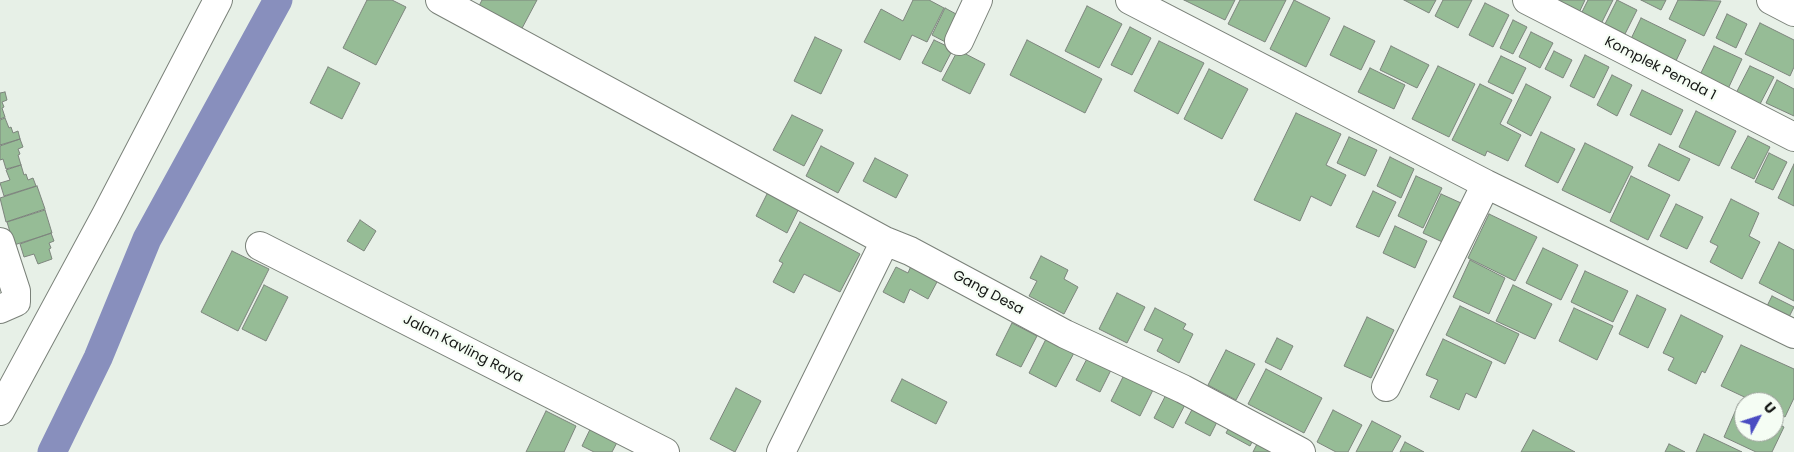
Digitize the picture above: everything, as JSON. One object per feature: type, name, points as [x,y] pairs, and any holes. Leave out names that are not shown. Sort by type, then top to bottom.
[{"type":"street","points":[[4,393],[106,215],[218,0]]},
{"type":"street","name":"Gang Desa","points":[[440,0],[886,241],[910,251],[1065,334],[1184,389],[1301,452]]},
{"type":"street","points":[[959,41],[978,0]]},
{"type":"street","name":"Komplek Pemda 1","points":[[1526,0],[1794,137]]},
{"type":"street","points":[[1771,0],[1794,12]]},
{"type":"street","points":[[1145,3],[1486,184],[1794,334]]},
{"type":"street","points":[[1386,387],[1486,184]]},
{"type":"street","points":[[781,452],[886,241]]},
{"type":"street","points":[[0,242],[16,292],[16,302],[0,308]]},
{"type":"street","name":"Jalan Kavling Raya","points":[[260,246],[665,452]]},
{"type":"building","points":[[367,0],[392,0],[406,7],[376,65],[343,48]]},
{"type":"building","points":[[482,0],[537,0],[520,32],[477,10]]},
{"type":"building","points":[[913,0],[929,0],[944,8],[927,42],[912,35],[900,60],[864,42],[881,9],[903,21]]},
{"type":"building","points":[[1184,0],[1235,0],[1225,20]]},
{"type":"building","points":[[1240,0],[1286,0],[1265,42],[1228,24]]},
{"type":"building","points":[[1294,0],[1330,18],[1306,67],[1270,49]]},
{"type":"building","points":[[1404,0],[1436,0],[1429,13]]},
{"type":"building","points":[[1443,0],[1472,0],[1458,28],[1435,16]]},
{"type":"building","points":[[1559,0],[1585,0],[1576,19],[1555,8]]},
{"type":"building","points":[[1588,0],[1613,0],[1600,26],[1580,16]]},
{"type":"building","points":[[1617,0],[1637,10],[1625,34],[1605,24]]},
{"type":"building","points":[[1641,0],[1666,0],[1661,10]]},
{"type":"building","points":[[1678,0],[1721,1],[1704,36],[1669,19]]},
{"type":"building","points":[[1485,3],[1509,15],[1493,47],[1469,35]]},
{"type":"building","points":[[1087,6],[1122,24],[1099,68],[1065,51]]},
{"type":"building","points":[[945,8],[967,20],[953,46],[932,35]]},
{"type":"building","points":[[1727,14],[1747,24],[1736,48],[1716,38]]},
{"type":"building","points":[[1641,18],[1686,40],[1674,65],[1629,43]]},
{"type":"building","points":[[1513,20],[1527,27],[1513,54],[1500,48]]},
{"type":"building","points":[[1760,23],[1794,40],[1794,67],[1790,76],[1745,54]]},
{"type":"building","points":[[1344,26],[1375,41],[1361,70],[1330,55]]},
{"type":"building","points":[[1130,27],[1151,38],[1132,75],[1111,65]]},
{"type":"building","points":[[1531,32],[1553,43],[1540,68],[1519,57]]},
{"type":"building","points":[[815,37],[842,50],[821,94],[794,81]]},
{"type":"building","points":[[934,40],[953,49],[941,72],[922,63]]},
{"type":"building","points":[[1027,40],[1102,79],[1085,113],[1010,75]]},
{"type":"building","points":[[1159,41],[1204,63],[1178,114],[1134,91]]},
{"type":"building","points":[[1391,46],[1429,65],[1417,88],[1380,70]]},
{"type":"building","points":[[1714,46],[1742,59],[1727,91],[1699,77]]},
{"type":"building","points":[[958,50],[985,64],[970,94],[942,80]]},
{"type":"building","points":[[1554,51],[1572,60],[1563,78],[1545,69]]},
{"type":"building","points":[[1585,55],[1609,67],[1594,98],[1570,86]]},
{"type":"building","points":[[1501,56],[1526,68],[1513,94],[1488,82]]},
{"type":"building","points":[[1438,66],[1475,84],[1449,137],[1412,119]]},
{"type":"building","points":[[1750,66],[1774,77],[1758,108],[1734,97]]},
{"type":"building","points":[[328,67],[360,83],[342,119],[310,103]]},
{"type":"building","points":[[1370,68],[1405,85],[1394,109],[1358,92]]},
{"type":"building","points":[[1209,69],[1248,89],[1222,139],[1184,119]]},
{"type":"building","points":[[1612,75],[1632,85],[1617,116],[1597,105]]},
{"type":"building","points":[[1777,80],[1794,89],[1794,116],[1766,103]]},
{"type":"building","points":[[1480,84],[1512,100],[1500,124],[1521,135],[1508,161],[1487,151],[1485,156],[1452,140]]},
{"type":"building","points":[[1526,84],[1551,97],[1531,136],[1507,123]]},
{"type":"building","points":[[1642,90],[1683,110],[1671,135],[1630,115]]},
{"type":"building","points":[[5,92],[7,100],[2,102],[4,107],[2,108],[5,117],[0,119],[0,93]]},
{"type":"building","points":[[1696,111],[1736,131],[1719,166],[1679,147]]},
{"type":"building","points":[[1296,113],[1341,134],[1326,165],[1346,175],[1331,206],[1311,196],[1300,221],[1254,200]]},
{"type":"building","points":[[792,115],[823,130],[804,166],[773,150]]},
{"type":"building","points":[[5,118],[13,133],[18,131],[20,139],[0,145],[0,120]]},
{"type":"building","points":[[1541,132],[1575,149],[1558,183],[1525,166]]},
{"type":"building","points":[[1748,136],[1770,147],[1754,179],[1731,168]]},
{"type":"building","points":[[1349,137],[1377,150],[1365,176],[1337,163]]},
{"type":"building","points":[[20,139],[23,147],[18,149],[21,165],[6,169],[3,159],[0,160],[0,146]]},
{"type":"building","points":[[1585,143],[1633,167],[1610,213],[1562,190]]},
{"type":"building","points":[[1659,144],[1690,159],[1679,181],[1648,166]]},
{"type":"building","points":[[821,146],[854,163],[838,193],[806,176]]},
{"type":"building","points":[[1769,153],[1787,162],[1773,190],[1755,182]]},
{"type":"building","points":[[1390,157],[1414,169],[1401,198],[1377,186]]},
{"type":"building","points":[[875,158],[908,175],[896,198],[863,181]]},
{"type":"building","points":[[1794,164],[1794,206],[1778,198]]},
{"type":"building","points":[[21,165],[24,175],[26,174],[28,180],[33,178],[36,186],[4,196],[0,183],[10,180],[6,170]]},
{"type":"building","points":[[1416,176],[1442,188],[1423,228],[1398,216]]},
{"type":"building","points":[[1631,176],[1670,195],[1648,240],[1610,221]]},
{"type":"building","points":[[772,184],[803,200],[787,233],[756,216]]},
{"type":"building","points":[[37,186],[45,209],[6,222],[0,198]]},
{"type":"building","points":[[1373,191],[1396,202],[1379,237],[1356,227]]},
{"type":"building","points":[[1441,194],[1470,207],[1451,246],[1423,233]]},
{"type":"building","points":[[1731,199],[1759,213],[1749,236],[1760,242],[1742,279],[1710,262],[1718,246],[1710,242]]},
{"type":"building","points":[[1676,204],[1703,217],[1687,249],[1660,236]]},
{"type":"building","points":[[45,210],[52,233],[14,245],[7,222]]},
{"type":"building","points":[[1489,214],[1537,237],[1515,281],[1468,258]]},
{"type":"building","points":[[360,220],[376,231],[364,251],[347,241]]},
{"type":"building","points":[[800,222],[860,254],[840,292],[804,274],[794,293],[773,282],[783,263],[779,261]]},
{"type":"building","points":[[1395,226],[1427,241],[1415,268],[1383,253]]},
{"type":"building","points":[[51,233],[54,241],[49,243],[52,259],[38,264],[34,254],[24,257],[20,244]]},
{"type":"building","points":[[1779,242],[1794,250],[1794,301],[1759,283]]},
{"type":"building","points":[[1543,248],[1578,265],[1561,300],[1526,283]]},
{"type":"building","points":[[232,251],[269,269],[238,331],[201,312]]},
{"type":"building","points":[[1041,256],[1068,270],[1064,279],[1078,287],[1064,314],[1029,296],[1037,281],[1030,278]]},
{"type":"building","points":[[1470,260],[1505,278],[1489,314],[1453,297]]},
{"type":"building","points":[[911,266],[938,280],[928,299],[910,289],[904,303],[883,292],[896,267],[908,273]]},
{"type":"building","points":[[1585,271],[1628,291],[1613,322],[1571,302]]},
{"type":"building","points":[[264,285],[288,297],[266,341],[242,329]]},
{"type":"building","points":[[1513,285],[1552,304],[1535,339],[1496,321]]},
{"type":"building","points":[[1117,293],[1145,307],[1127,343],[1099,329]]},
{"type":"building","points":[[1637,295],[1666,309],[1648,348],[1619,334]]},
{"type":"building","points":[[1772,296],[1794,307],[1785,325],[1763,314]]},
{"type":"building","points":[[1460,306],[1519,334],[1505,364],[1446,335]]},
{"type":"building","points":[[1155,308],[1186,324],[1183,329],[1193,334],[1179,363],[1157,351],[1163,339],[1144,330]]},
{"type":"building","points":[[1574,308],[1613,326],[1597,360],[1559,341]]},
{"type":"building","points":[[1681,315],[1723,336],[1705,373],[1702,371],[1696,384],[1668,370],[1674,358],[1663,353]]},
{"type":"building","points":[[1367,317],[1394,330],[1371,378],[1344,366]]},
{"type":"building","points":[[1012,323],[1037,336],[1021,367],[996,355]]},
{"type":"building","points":[[1048,335],[1076,349],[1056,387],[1029,373]]},
{"type":"building","points":[[1277,338],[1293,346],[1281,370],[1265,362]]},
{"type":"building","points":[[1443,339],[1492,362],[1476,398],[1466,393],[1459,410],[1430,397],[1438,380],[1426,375]]},
{"type":"building","points":[[1741,345],[1794,369],[1794,398],[1785,417],[1784,392],[1734,392],[1721,386]]},
{"type":"building","points":[[1092,349],[1115,362],[1100,392],[1076,380]]},
{"type":"building","points":[[1226,350],[1255,364],[1236,400],[1208,385]]},
{"type":"building","points":[[1266,369],[1322,398],[1304,433],[1248,404]]},
{"type":"building","points":[[1126,371],[1155,386],[1140,416],[1111,401]]},
{"type":"building","points":[[902,379],[947,402],[936,424],[891,401]]},
{"type":"building","points":[[1170,387],[1189,397],[1173,428],[1154,418]]},
{"type":"building","points":[[736,388],[761,401],[735,452],[710,439]]},
{"type":"building","points":[[1197,400],[1222,412],[1210,436],[1185,423]]},
{"type":"building","points":[[1333,410],[1362,425],[1348,452],[1336,452],[1317,442]]},
{"type":"building","points":[[546,411],[576,426],[564,452],[526,452]]},
{"type":"building","points":[[1734,414],[1734,442],[1724,437]]},
{"type":"building","points":[[596,417],[623,431],[612,452],[594,452],[582,446]]},
{"type":"building","points":[[1234,418],[1258,430],[1250,446],[1226,433]]},
{"type":"building","points":[[1372,421],[1401,436],[1392,452],[1356,452]]},
{"type":"building","points":[[1533,430],[1575,452],[1521,452]]},
{"type":"building","points":[[1262,434],[1296,452],[1253,452]]},
{"type":"building","points":[[1704,434],[1742,452],[1696,452]]},
{"type":"building","points":[[1405,442],[1424,452],[1400,452]]},
{"type":"building","points":[[1735,442],[1777,442],[1772,452],[1756,452]]},
{"type":"building","points":[[1669,444],[1685,452],[1665,452]]},
{"type":"waterway","points":[[52,452],[98,358],[147,239],[278,0]]}]
